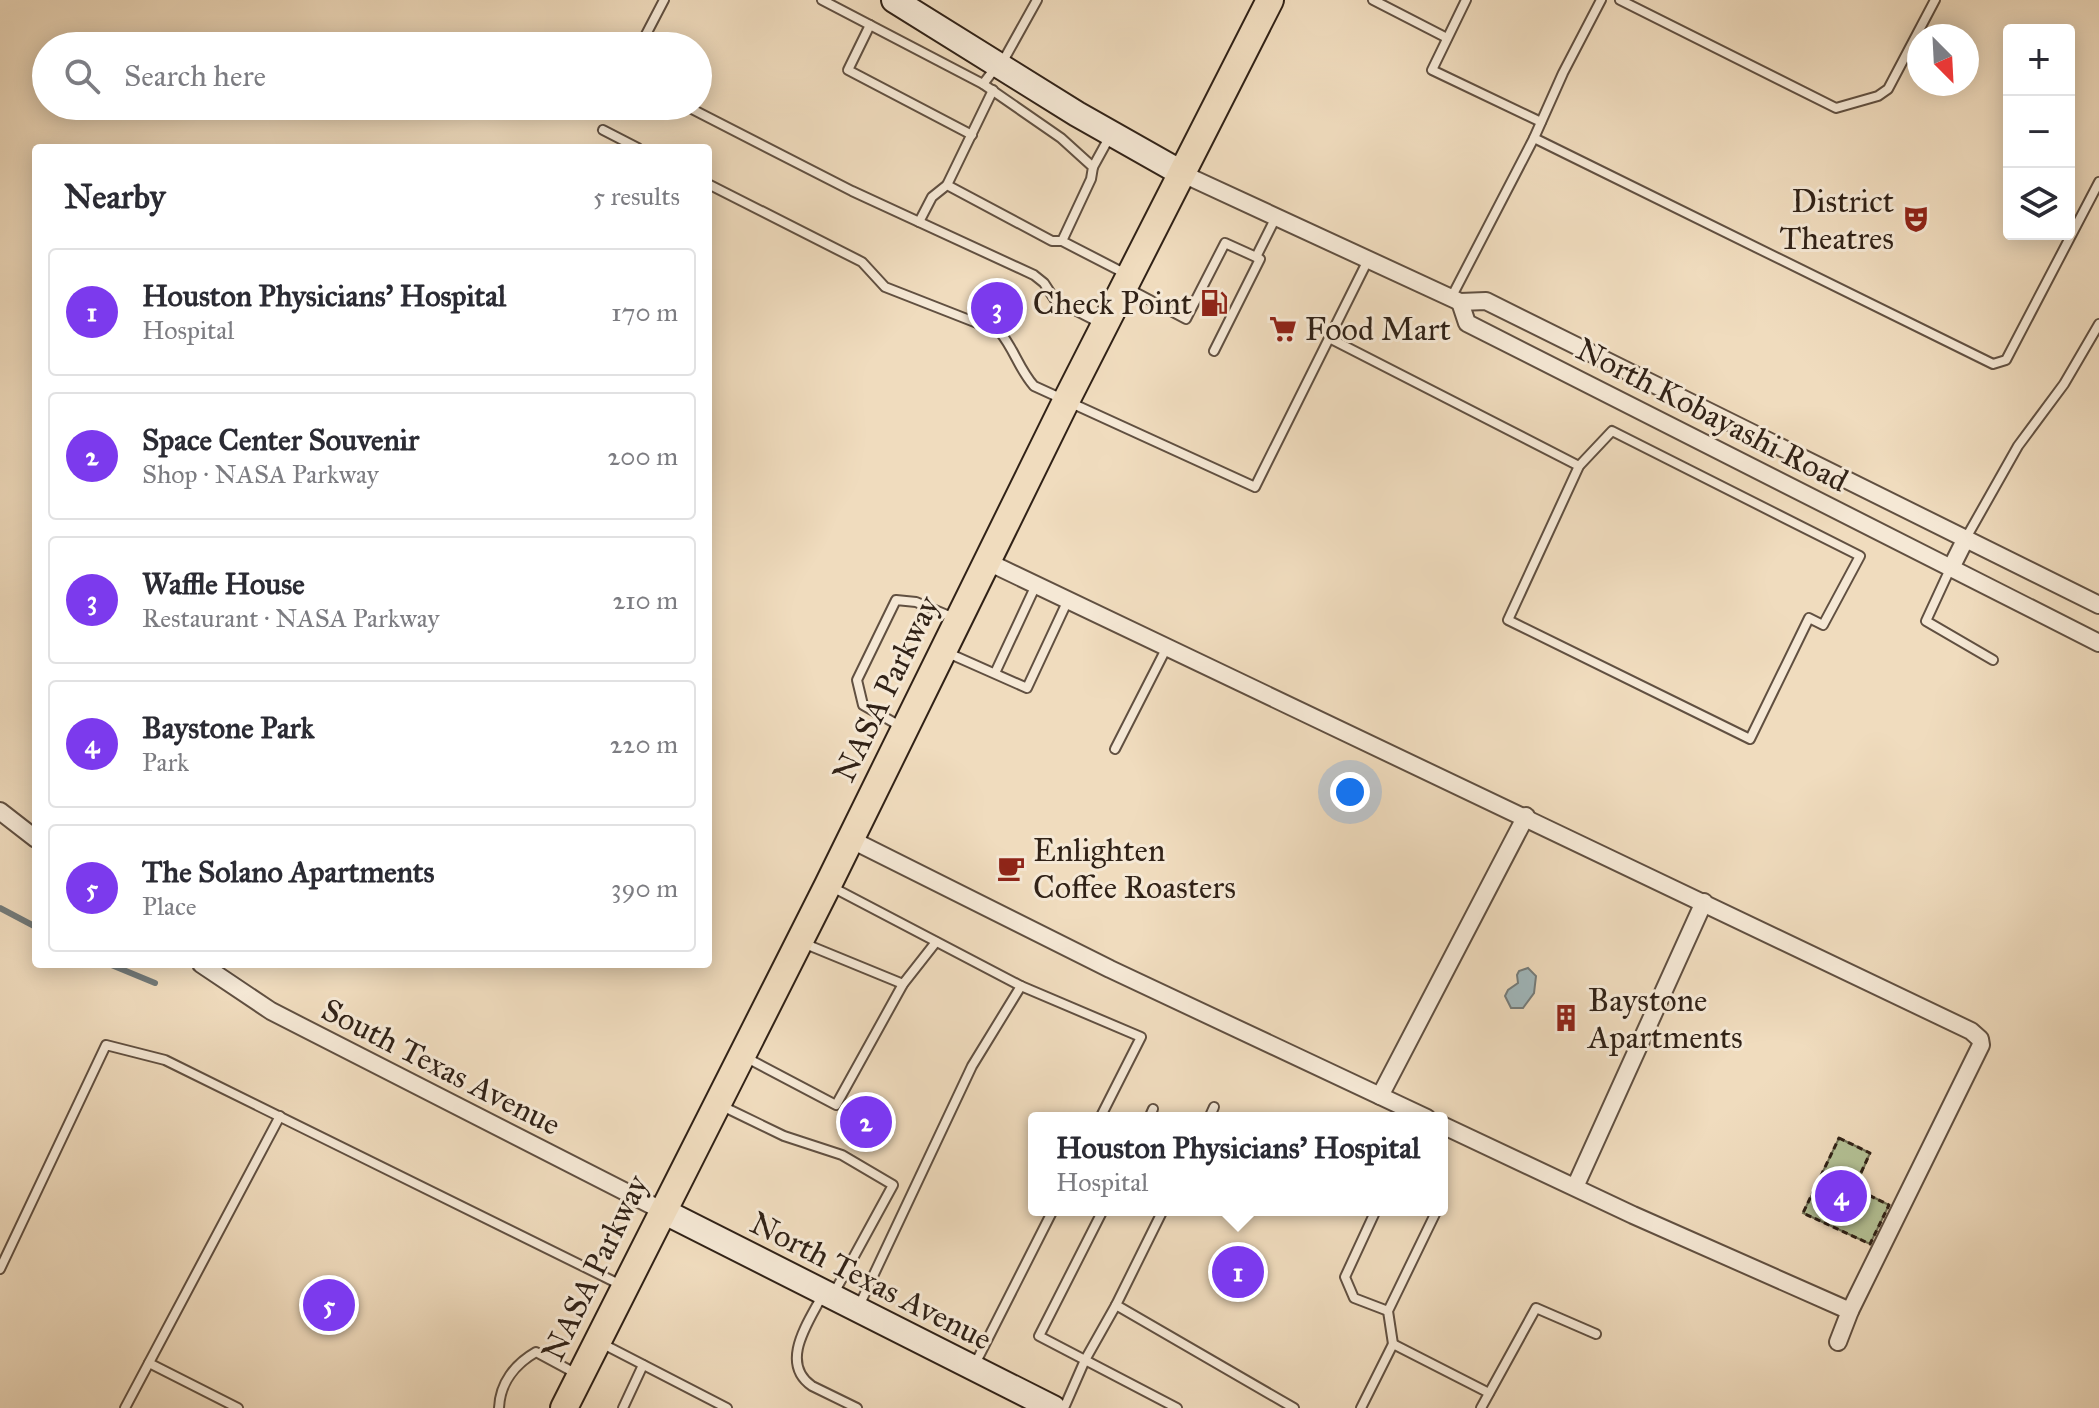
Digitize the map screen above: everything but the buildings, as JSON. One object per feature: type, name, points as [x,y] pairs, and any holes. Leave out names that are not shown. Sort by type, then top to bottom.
[{"type":"main road","name":"NASA Parkway","points":[[564,1408],[661,1210],[828,885],[1104,325],[1270,0]]},
{"type":"street","points":[[894,0],[993,77],[1112,134],[1183,174]]},
{"type":"street","name":"North Kobayashi Road","points":[[1183,174],[1456,300],[1486,301],[2099,605]]},
{"type":"street","name":"North Kobayashi Road","points":[[1456,300],[1467,323],[2099,643]]},
{"type":"street","points":[[1951,568],[1966,538]]},
{"type":"street","points":[[986,561],[1526,816],[1971,1031],[1980,1039],[1981,1045],[1850,1311],[1838,1342]]},
{"type":"street","points":[[0,811],[32,836]]},
{"type":"street","points":[[1380,1096],[1526,816]]},
{"type":"street","points":[[850,839],[1110,969],[1414,1112]]},
{"type":"street","points":[[1575,1187],[1704,902]]},
{"type":"street","name":"South Texas Avenue","points":[[207,968],[271,1011],[661,1210]]},
{"type":"street","points":[[1448,1128],[1850,1311]]},
{"type":"street","name":"North Texas Avenue","points":[[661,1210],[973,1368],[1039,1405]]},
{"type":"lane","points":[[647,32],[664,0]]},
{"type":"lane","points":[[822,0],[870,25],[993,77],[1093,167]]},
{"type":"lane","points":[[919,222],[932,197],[947,185],[972,135],[993,77],[1037,0]]},
{"type":"lane","points":[[1373,0],[1447,38]]},
{"type":"lane","points":[[1466,0],[1432,70],[1541,122]]},
{"type":"lane","points":[[1456,300],[1601,0]]},
{"type":"lane","points":[[1620,0],[1836,108],[1878,96],[1888,89],[1935,0]]},
{"type":"lane","points":[[870,25],[848,70],[972,135]]},
{"type":"lane","points":[[712,119],[919,222],[1034,275],[1055,300],[1104,325]]},
{"type":"lane","points":[[603,130],[630,144]]},
{"type":"lane","points":[[1062,241],[1091,179],[1093,167],[1112,134]]},
{"type":"lane","points":[[1534,138],[1993,364],[2006,360],[2099,182]]},
{"type":"lane","points":[[947,185],[1052,241],[1062,241],[1186,319],[1225,243],[1260,259],[1214,351]]},
{"type":"lane","points":[[712,186],[862,262],[885,287],[1000,332],[1012,347],[1021,371],[1034,386],[1255,487],[1368,259]]},
{"type":"lane","points":[[1256,257],[1276,217]]},
{"type":"lane","points":[[1966,538],[2018,446],[2064,384],[2098,329]]},
{"type":"lane","points":[[1331,339],[1579,466]]},
{"type":"lane","points":[[1612,431],[1860,556],[1823,625],[1809,618],[1750,739],[1508,620],[1579,466],[1612,431]]},
{"type":"lane","points":[[1951,568],[1926,621],[1993,660]]},
{"type":"lane","points":[[995,673],[1031,606],[1036,585]]},
{"type":"lane","points":[[904,728],[863,705],[857,680],[865,659],[896,600],[916,602],[958,619]]},
{"type":"lane","points":[[942,650],[1027,688],[1043,653],[1045,637],[1068,600]]},
{"type":"lane","points":[[1115,749],[1168,646]]},
{"type":"lane","points":[[1034,649],[1043,653]]},
{"type":"lane","points":[[828,885],[1021,986],[1141,1037],[1103,1112]]},
{"type":"lane","points":[[799,941],[903,984]]},
{"type":"lane","points":[[741,1055],[836,1105],[903,984],[936,942]]},
{"type":"lane","points":[[857,1309],[972,1066],[1021,986]]},
{"type":"lane","points":[[0,1269],[106,1045],[165,1060],[624,1286]]},
{"type":"lane","points":[[716,1103],[784,1136],[842,1155],[893,1185],[805,1329],[796,1360],[806,1382],[857,1408]]},
{"type":"lane","points":[[1212,1112],[1214,1107]]},
{"type":"lane","points":[[125,1408],[280,1116]]},
{"type":"lane","points":[[973,1368],[1050,1216]]},
{"type":"lane","points":[[1100,1216],[1039,1336],[1177,1408]]},
{"type":"lane","points":[[1064,1408],[1085,1360],[1160,1216]]},
{"type":"lane","points":[[1373,1216],[1345,1277],[1354,1298],[1388,1311]]},
{"type":"lane","points":[[1361,1408],[1393,1344],[1388,1311],[1434,1216]]},
{"type":"lane","points":[[1116,1305],[1294,1408]]},
{"type":"lane","points":[[1481,1408],[1536,1308],[1596,1334]]},
{"type":"lane","points":[[597,1341],[727,1408]]},
{"type":"lane","points":[[1393,1344],[1489,1393]]},
{"type":"lane","points":[[499,1408],[499,1393],[519,1362],[536,1352],[580,1376]]},
{"type":"lane","points":[[149,1363],[238,1408]]},
{"type":"lane","points":[[623,1408],[643,1365]]},
{"type":"path","points":[[1839,1138],[1870,1153],[1854,1188],[1889,1205],[1870,1244],[1803,1213],[1839,1138]]},
{"type":"green space","points":[[1839,1138],[1870,1153],[1855,1188],[1889,1205],[1870,1244],[1803,1213]]},
{"type":"water","points":[[1528,968],[1536,976],[1534,993],[1523,1008],[1511,1008],[1505,996],[1518,983],[1519,971]]},
{"type":"waterway","points":[[0,908],[32,925]]},
{"type":"waterway","points":[[119,968],[155,983]]},
{"type":"place","name":"District Theatres","points":[[1916,219]]},
{"type":"place","name":"Check Point","points":[[1214,303]]},
{"type":"place","name":"Waffle House","points":[[997,308]]},
{"type":"place","name":"Food Mart","points":[[1283,329]]},
{"type":"place","name":"Enlighten Coffee Roasters","points":[[1011,868]]},
{"type":"place","name":"Baystone Apartments","points":[[1566,1018]]},
{"type":"place","name":"Space Center Souvenir","points":[[866,1122]]},
{"type":"place","name":"Baystone Park","points":[[1841,1196]]},
{"type":"place","name":"Houston Physicians' Hospital","points":[[1238,1272]]},
{"type":"place","name":"The Solano Apartments","points":[[329,1305]]}]
